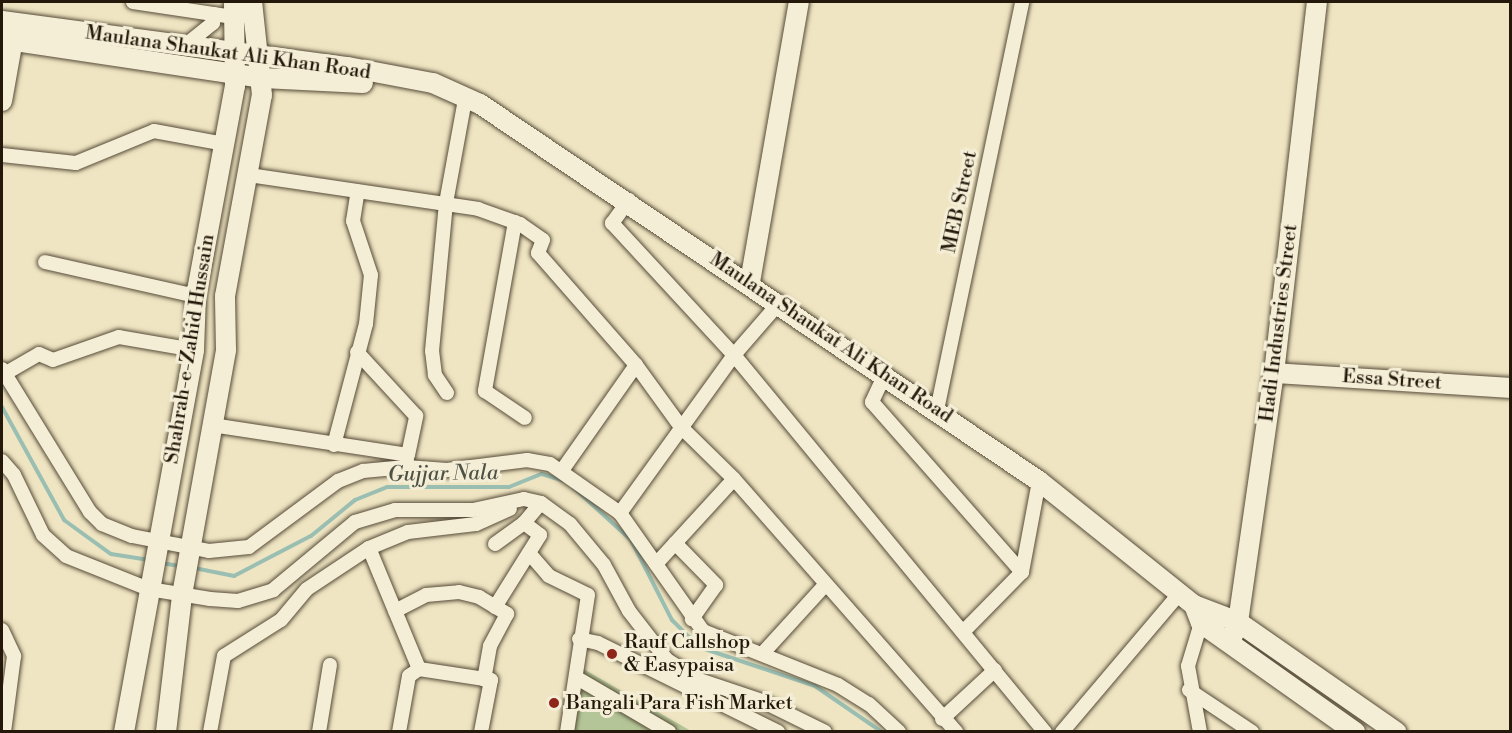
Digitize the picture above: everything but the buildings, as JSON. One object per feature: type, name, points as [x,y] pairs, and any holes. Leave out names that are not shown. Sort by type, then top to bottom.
[{"type":"main road","points":[[750,282],[799,2]]},
{"type":"main road","name":"Hadi Industries Street","points":[[1230,643],[1238,622],[1274,373],[1317,2]]},
{"type":"main road","name":"Shahrah-e-Zahid Hussain","points":[[166,732],[184,590],[227,339],[225,296],[249,175],[263,78],[261,58],[237,11]]},
{"type":"main road","name":"Shahrah-e-Zahid Hussain","points":[[124,732],[194,350],[196,296],[236,65],[237,11]]},
{"type":"main road","points":[[2,101],[8,31]]},
{"type":"main road","name":"Maulana Shaukat Ali Khan Road","points":[[8,31],[181,48],[236,65],[263,78],[458,96]]},
{"type":"main road","name":"Maulana Shaukat Ali Khan Road","points":[[8,31],[236,65],[261,58],[348,68],[433,83],[458,96],[629,200],[1039,481],[1192,608],[1230,643],[1355,732]]},
{"type":"main road","name":"Essa Street","points":[[1274,373],[1510,387]]},
{"type":"main road","name":"Maulana Shaukat Ali Khan Road","points":[[1192,608],[1238,622],[1396,732]]},
{"type":"street","points":[[133,2],[237,11]]},
{"type":"street","name":"MEB Street","points":[[937,410],[1022,2]]},
{"type":"street","points":[[181,48],[213,23],[237,11]]},
{"type":"street","points":[[447,393],[435,375],[432,351],[458,96]]},
{"type":"street","points":[[2,155],[76,163],[154,131],[224,144]]},
{"type":"street","points":[[249,175],[446,203],[514,222],[543,240],[538,253],[636,365],[681,427],[734,478],[956,732]]},
{"type":"street","points":[[334,445],[357,352],[371,274],[353,220],[358,191]]},
{"type":"street","points":[[629,200],[612,223],[734,355],[1045,732]]},
{"type":"street","points":[[514,222],[485,391],[525,418]]},
{"type":"street","points":[[45,262],[196,296]]},
{"type":"street","points":[[620,513],[734,355],[780,302]]},
{"type":"street","points":[[194,350],[119,337],[53,360],[39,354],[4,371],[90,512],[116,532],[157,547],[191,553],[262,543],[339,481],[363,471],[407,461]]},
{"type":"street","points":[[357,352],[416,416],[407,461]]},
{"type":"street","points":[[563,469],[636,365]]},
{"type":"street","points":[[885,374],[872,402],[1022,572]]},
{"type":"street","points":[[212,425],[334,445],[447,470],[527,460],[563,469],[620,513],[692,619],[724,642],[763,653],[838,685],[869,704],[899,732]]},
{"type":"street","points":[[2,461],[14,474],[43,535],[66,556],[150,586],[256,598],[356,522],[395,510],[473,510],[524,499],[541,503],[570,524],[604,565],[629,611],[667,660],[699,680],[762,700],[825,732]]},
{"type":"street","points":[[656,564],[734,478]]},
{"type":"street","points":[[963,632],[1022,572],[1039,481]]},
{"type":"street","points":[[495,544],[524,523],[541,503]]},
{"type":"street","points":[[210,732],[224,656],[280,620],[307,589],[369,548],[408,532],[476,524],[510,509]]},
{"type":"street","points":[[495,607],[540,535],[524,523]]},
{"type":"street","points":[[675,543],[716,585],[692,619]]},
{"type":"street","points":[[369,548],[419,669]]},
{"type":"street","points":[[529,553],[549,576],[588,595],[579,639],[577,678],[567,732]]},
{"type":"street","points":[[763,653],[826,584]]},
{"type":"street","points":[[395,611],[426,595],[459,592],[507,614],[490,646],[484,679]]},
{"type":"street","points":[[1192,608],[1188,666],[1189,690],[1200,732]]},
{"type":"street","points":[[1062,732],[1192,608]]},
{"type":"street","points":[[2,630],[14,656],[3,732]]},
{"type":"street","points":[[579,639],[598,643],[778,732]]},
{"type":"street","points":[[319,732],[330,665]]},
{"type":"street","points":[[399,732],[409,676],[419,669],[491,680],[481,732]]},
{"type":"street","points":[[942,718],[995,670]]},
{"type":"street","points":[[577,678],[669,732]]},
{"type":"street","points":[[1189,690],[1252,732]]},
{"type":"green space","points":[[580,667],[691,731],[571,732]]},
{"type":"waterway","name":"Gujjar Nala","points":[[2,407],[64,520],[111,554],[148,560]]},
{"type":"waterway","name":"Gujjar Nala","points":[[194,568],[234,576],[311,536],[355,500],[387,487],[509,487],[542,474],[565,481]]},
{"type":"waterway","name":"Gujjar Nala","points":[[573,487],[631,540],[672,620],[699,647],[815,686],[882,732]]},
{"type":"waterway","name":"Gujjar Nala","points":[[161,563],[180,566]]},
{"type":"place","name":"Rauf Callshop & Easypaisa","points":[[612,654]]},
{"type":"place","name":"Bangali Para Fish Market","points":[[554,703]]}]
